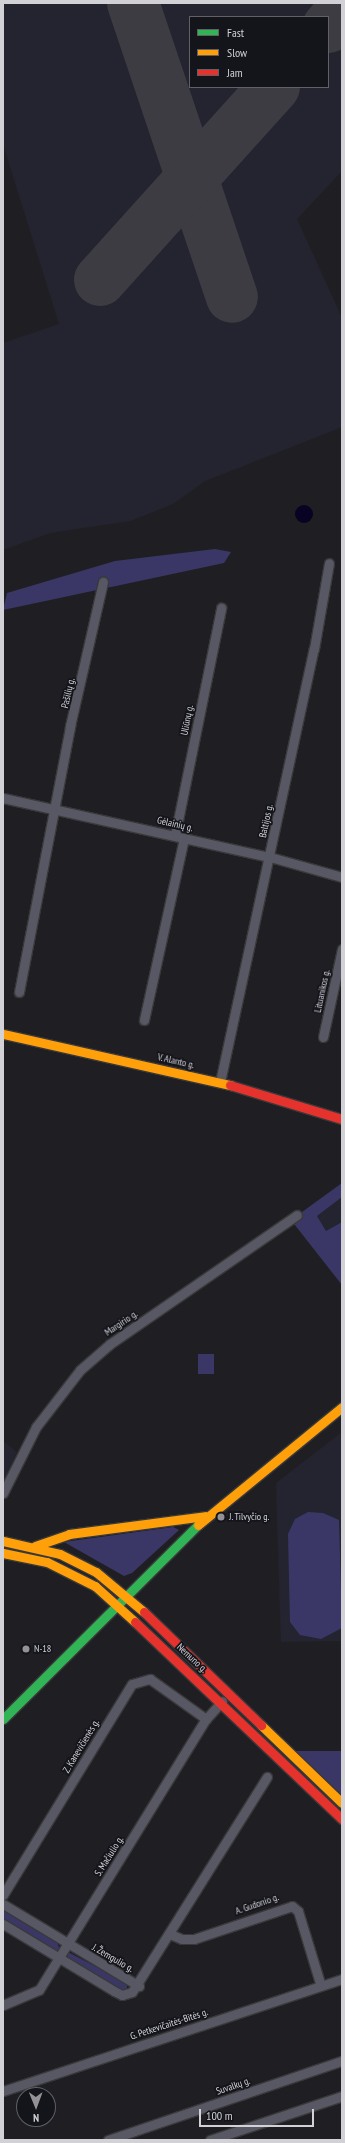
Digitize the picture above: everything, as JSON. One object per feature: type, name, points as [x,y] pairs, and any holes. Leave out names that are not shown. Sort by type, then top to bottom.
[{"type":"main road","name":"V. Alanto g.","points":[[3,1034],[220,1082],[342,1119]]},
{"type":"main road","points":[[3,1719],[124,1593],[205,1516],[342,1407]]},
{"type":"main road","points":[[35,1546],[69,1534],[205,1516]]},
{"type":"main road","name":"Nemuno g.","points":[[3,1541],[35,1546],[81,1564],[124,1593],[342,1803]]},
{"type":"main road","name":"Nemuno g.","points":[[3,1553],[56,1565],[95,1586],[222,1702],[342,1819]]},
{"type":"street","name":"Baltijos g.","points":[[220,1082],[270,856],[329,563]]},
{"type":"street","name":"Pašilių g.","points":[[19,992],[54,809],[103,582]]},
{"type":"street","name":"Uliūnų g.","points":[[175,835],[221,608]]},
{"type":"street","name":"Gėlainių g.","points":[[3,798],[270,856],[342,877]]},
{"type":"street","points":[[144,1020],[184,838]]},
{"type":"street","name":"Lituanikos g.","points":[[323,1037],[342,949]]},
{"type":"street","name":"Margirio g.","points":[[3,1493],[36,1427],[80,1370],[110,1344],[297,1216]]},
{"type":"street","name":"Z. Kanevičienės g.","points":[[3,1895],[132,1684],[150,1679],[206,1719]]},
{"type":"street","name":"S. Mačiulio g.","points":[[3,2005],[35,1993],[59,1959],[206,1719],[222,1702]]},
{"type":"street","points":[[139,1986],[267,1777]]},
{"type":"street","name":"J. Žemgulio g.","points":[[3,1904],[139,1986]]},
{"type":"street","name":"A. Gudonio g.","points":[[170,1934],[182,1939],[194,1938],[292,1906],[298,1911],[321,1986]]},
{"type":"street","name":"J. Žemgulio g.","points":[[3,1924],[59,1959],[122,1995],[139,1986]]},
{"type":"street","name":"G. Petkevičaitės-Bitės g.","points":[[3,2091],[342,1979]]},
{"type":"street","name":"Suvalkų g.","points":[[108,2140],[342,2061]]},
{"type":"street","points":[[210,2140],[342,2096]]},
{"type":"shaded area","points":[[3,3],[342,3],[342,171],[297,219],[342,318],[342,427],[205,481],[173,504],[130,521],[50,533],[3,550],[3,343],[59,324],[3,144]]},
{"type":"shaded area","points":[[304,505],[310,508],[313,514],[310,520],[304,523],[298,520],[295,514],[298,508]]},
{"type":"shaded area","points":[[215,549],[231,552],[224,563],[3,610],[7,593],[115,561]]},
{"type":"shaded area","points":[[342,1183],[342,1197],[317,1216],[326,1231],[342,1222],[342,1285],[291,1220]]},
{"type":"shaded area","points":[[342,1197],[342,1222],[326,1231],[317,1216]]},
{"type":"shaded area","points":[[198,1354],[214,1354],[214,1374],[198,1374]]},
{"type":"shaded area","points":[[342,1432],[342,1641],[281,1642],[276,1483]]},
{"type":"shaded area","points":[[3,1441],[17,1452],[3,1483]]},
{"type":"shaded area","points":[[308,1512],[323,1513],[339,1520],[342,1628],[321,1639],[300,1635],[290,1622],[288,1534],[295,1519]]},
{"type":"shaded area","points":[[173,1527],[179,1530],[132,1573],[124,1576],[64,1542]]},
{"type":"shaded area","points":[[295,1751],[342,1751],[342,1797]]},
{"type":"shaded area","points":[[3,1909],[57,1942],[60,1950],[54,1951],[3,1919]]},
{"type":"shaded area","points":[[68,1952],[127,1983],[127,1990],[124,1992],[67,1958]]},
{"type":"runway","points":[[133,3],[232,297]]},
{"type":"runway","points":[[329,26],[342,11]]},
{"type":"runway","points":[[100,280],[273,88]]},
{"type":"traffic: fast","points":[[3,1719],[198,1525]]},
{"type":"traffic: slow","points":[[3,1034],[230,1085]]},
{"type":"traffic: slow","points":[[198,1525],[342,1407]]},
{"type":"traffic: slow","points":[[35,1546],[69,1534],[205,1516]]},
{"type":"traffic: slow","points":[[3,1541],[60,1554],[96,1572],[144,1612]]},
{"type":"traffic: slow","points":[[3,1553],[47,1562],[95,1586],[135,1622]]},
{"type":"traffic: slow","points":[[261,1725],[342,1803]]},
{"type":"traffic: jam","points":[[230,1085],[342,1119]]},
{"type":"traffic: jam","points":[[144,1612],[261,1725]]},
{"type":"traffic: jam","points":[[135,1622],[342,1819]]},
{"type":"place","name":"J. Tilvyčio g.","points":[[221,1517]]},
{"type":"place","name":"N-18","points":[[26,1649]]}]
